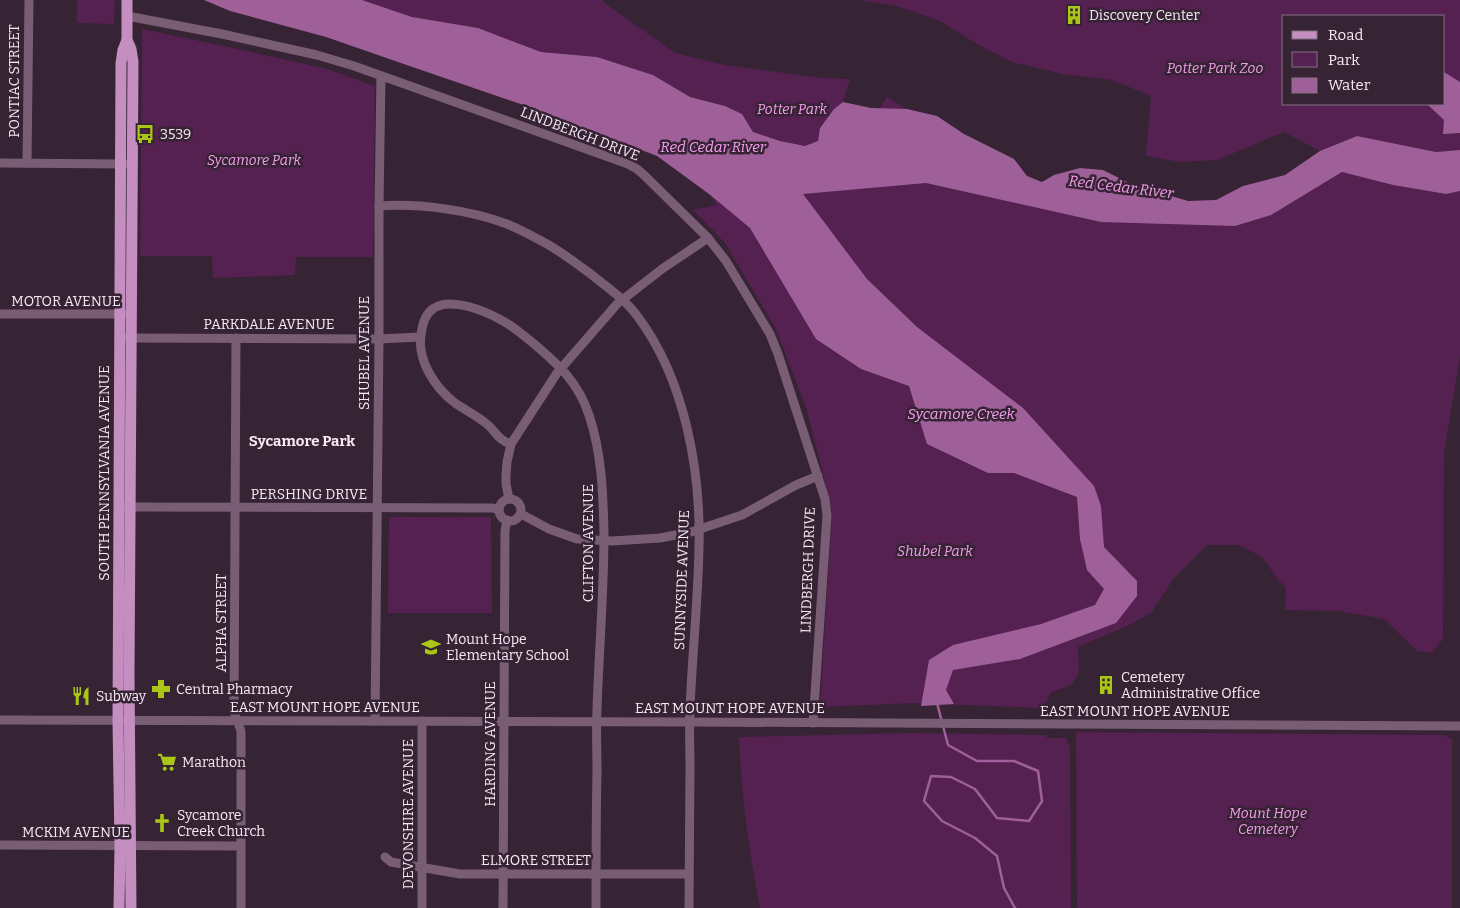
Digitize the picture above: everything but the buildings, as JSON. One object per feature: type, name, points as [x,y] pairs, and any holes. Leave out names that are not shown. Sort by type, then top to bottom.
[{"type":"main road","name":"SOUTH PENNSYLVANIA AVENUE","points":[[127,0],[127,40],[121,63],[127,164],[126,314],[118,507],[118,720],[132,908]]},
{"type":"main road","name":"SOUTH PENNSYLVANIA AVENUE","points":[[120,908],[126,846],[130,720],[130,507],[125,338]]},
{"type":"street","name":"PONTIAC STREET","points":[[27,162],[28,0]]},
{"type":"street","name":"LINDBERGH DRIVE","points":[[127,16],[301,51],[354,66],[628,164],[644,175],[708,238],[726,260],[770,334],[825,499],[827,515],[813,723]]},
{"type":"street","name":"SHUBEL AVENUE","points":[[375,721],[381,76]]},
{"type":"street","points":[[0,162],[127,164]]},
{"type":"street","name":"SUNNYSIDE AVENUE","points":[[379,206],[407,206],[453,210],[479,216],[507,224],[562,252],[623,299],[653,338],[676,390],[684,415],[693,461],[699,530],[690,722],[689,908]]},
{"type":"street","points":[[509,499],[506,476],[511,444],[561,367],[623,299],[662,269],[708,238]]},
{"type":"street","name":"CLIFTON AVENUE","points":[[420,337],[423,324],[433,309],[449,304],[459,304],[492,315],[511,325],[561,367],[578,392],[588,414],[596,441],[603,488],[604,541],[597,722],[596,908]]},
{"type":"street","name":"MOTOR AVENUE","points":[[0,314],[126,314]]},
{"type":"street","points":[[420,337],[422,356],[438,387],[453,401],[488,425],[500,439],[511,444]]},
{"type":"street","name":"PARKDALE AVENUE","points":[[125,338],[379,339],[420,337]]},
{"type":"street","name":"ALPHA STREET","points":[[236,338],[234,712],[242,730],[241,908]]},
{"type":"street","points":[[521,514],[549,529],[577,539],[604,541],[660,538],[699,530],[742,515],[796,485],[818,476]]},
{"type":"street","points":[[509,499],[519,503],[522,510],[517,519],[507,520],[499,510],[501,504],[509,499]]},
{"type":"street","name":"PERSHING DRIVE","points":[[118,507],[493,508],[499,510]]},
{"type":"street","name":"HARDING AVENUE","points":[[503,908],[505,531],[507,520]]},
{"type":"street","name":"EAST MOUNT HOPE AVENUE","points":[[0,720],[1460,726]]},
{"type":"street","name":"DEVONSHIRE AVENUE","points":[[422,721],[422,908]]},
{"type":"street","name":"MCKIM AVENUE","points":[[0,845],[241,846]]},
{"type":"street","name":"ELMORE STREET","points":[[385,858],[391,862],[460,874],[690,874]]},
{"type":"green space","points":[[77,0],[115,0],[114,24],[77,23]]},
{"type":"green space","name":"Potter Park","points":[[362,0],[603,0],[675,53],[725,65],[822,78],[850,79],[843,102],[834,109],[820,128],[818,142],[805,146],[780,141],[753,132],[742,114],[725,106],[690,97],[653,75],[597,57],[541,52],[478,28],[412,17]]},
{"type":"green space","name":"Potter Park Zoo","points":[[860,0],[1460,0],[1460,150],[1436,152],[1357,136],[1320,151],[1284,132],[1217,160],[1180,162],[1146,156],[1151,96],[1112,80],[1063,74],[1012,62],[977,44],[940,21],[897,6]]},
{"type":"green space","name":"Sycamore Park","points":[[142,29],[327,69],[375,86],[373,257],[296,257],[295,275],[213,278],[212,256],[140,256]]},
{"type":"green space","name":"Shubel Park","points":[[887,97],[998,166],[977,194],[1275,212],[1342,172],[1393,185],[1446,194],[1460,191],[1460,356],[1444,453],[1443,639],[1432,653],[1417,651],[1384,619],[1339,611],[1285,610],[1286,587],[1279,581],[1262,557],[1239,545],[1207,545],[1174,578],[1151,613],[1125,627],[1078,647],[1079,673],[1071,685],[1050,693],[1044,708],[915,703],[820,707],[832,510],[807,411],[776,329],[725,243],[693,210],[717,205],[709,194],[873,119]]},
{"type":"green space","points":[[389,517],[491,517],[492,613],[388,613]]},
{"type":"green space","name":"Mount Hope Cemetery","points":[[1076,732],[1445,735],[1452,740],[1452,908],[1077,908]]},
{"type":"green space","points":[[911,733],[1046,735],[1047,738],[1066,738],[1070,748],[1071,908],[760,908],[746,822],[739,737]]},
{"type":"water","name":"Red Cedar River","points":[[204,0],[362,0],[412,17],[478,28],[541,52],[597,57],[653,75],[690,97],[725,106],[742,114],[753,132],[780,141],[805,146],[818,141],[820,128],[834,109],[843,102],[871,108],[907,109],[937,116],[964,134],[1014,159],[1027,176],[1042,182],[1054,175],[1080,168],[1103,170],[1131,184],[1188,201],[1216,200],[1243,186],[1285,175],[1320,151],[1357,136],[1436,152],[1460,150],[1460,191],[1446,194],[1393,185],[1342,172],[1271,215],[1235,226],[1101,222],[926,183],[803,194],[867,279],[917,327],[1023,408],[1094,486],[1101,506],[1104,547],[1137,581],[1137,596],[1116,623],[1020,659],[953,670],[946,690],[954,704],[921,706],[929,660],[953,645],[1041,624],[1095,605],[1104,589],[1087,570],[1080,539],[1077,497],[1014,473],[988,473],[927,444],[909,386],[861,369],[816,339],[750,228],[709,194],[657,156],[532,108],[326,37],[230,11]]},
{"type":"water","points":[[1445,73],[1460,82],[1460,133],[1443,134],[1444,120],[1428,105],[1445,105]]},
{"type":"waterway","name":"Sycamore Creek","points":[[937,703],[948,745],[977,761],[1014,761],[1038,771],[1042,801],[1029,821],[997,818],[975,789],[951,777],[931,776],[924,801],[942,821],[975,838],[997,856],[1004,888],[1015,908]]},
{"type":"place","name":"Discovery Center","points":[[1074,15]]},
{"type":"place","name":"3539","points":[[145,134]]},
{"type":"place","name":"Mount Hope Elementary School","points":[[431,647]]},
{"type":"place","name":"Cemetery Administrative Office","points":[[1106,685]]},
{"type":"place","name":"Central Pharmacy","points":[[161,689]]},
{"type":"place","name":"Subway","points":[[81,696]]},
{"type":"place","name":"Marathon","points":[[167,762]]},
{"type":"place","name":"Sycamore Creek Church","points":[[162,823]]},
{"type":"district","name":"Sycamore Park","points":[[302,441]]}]
